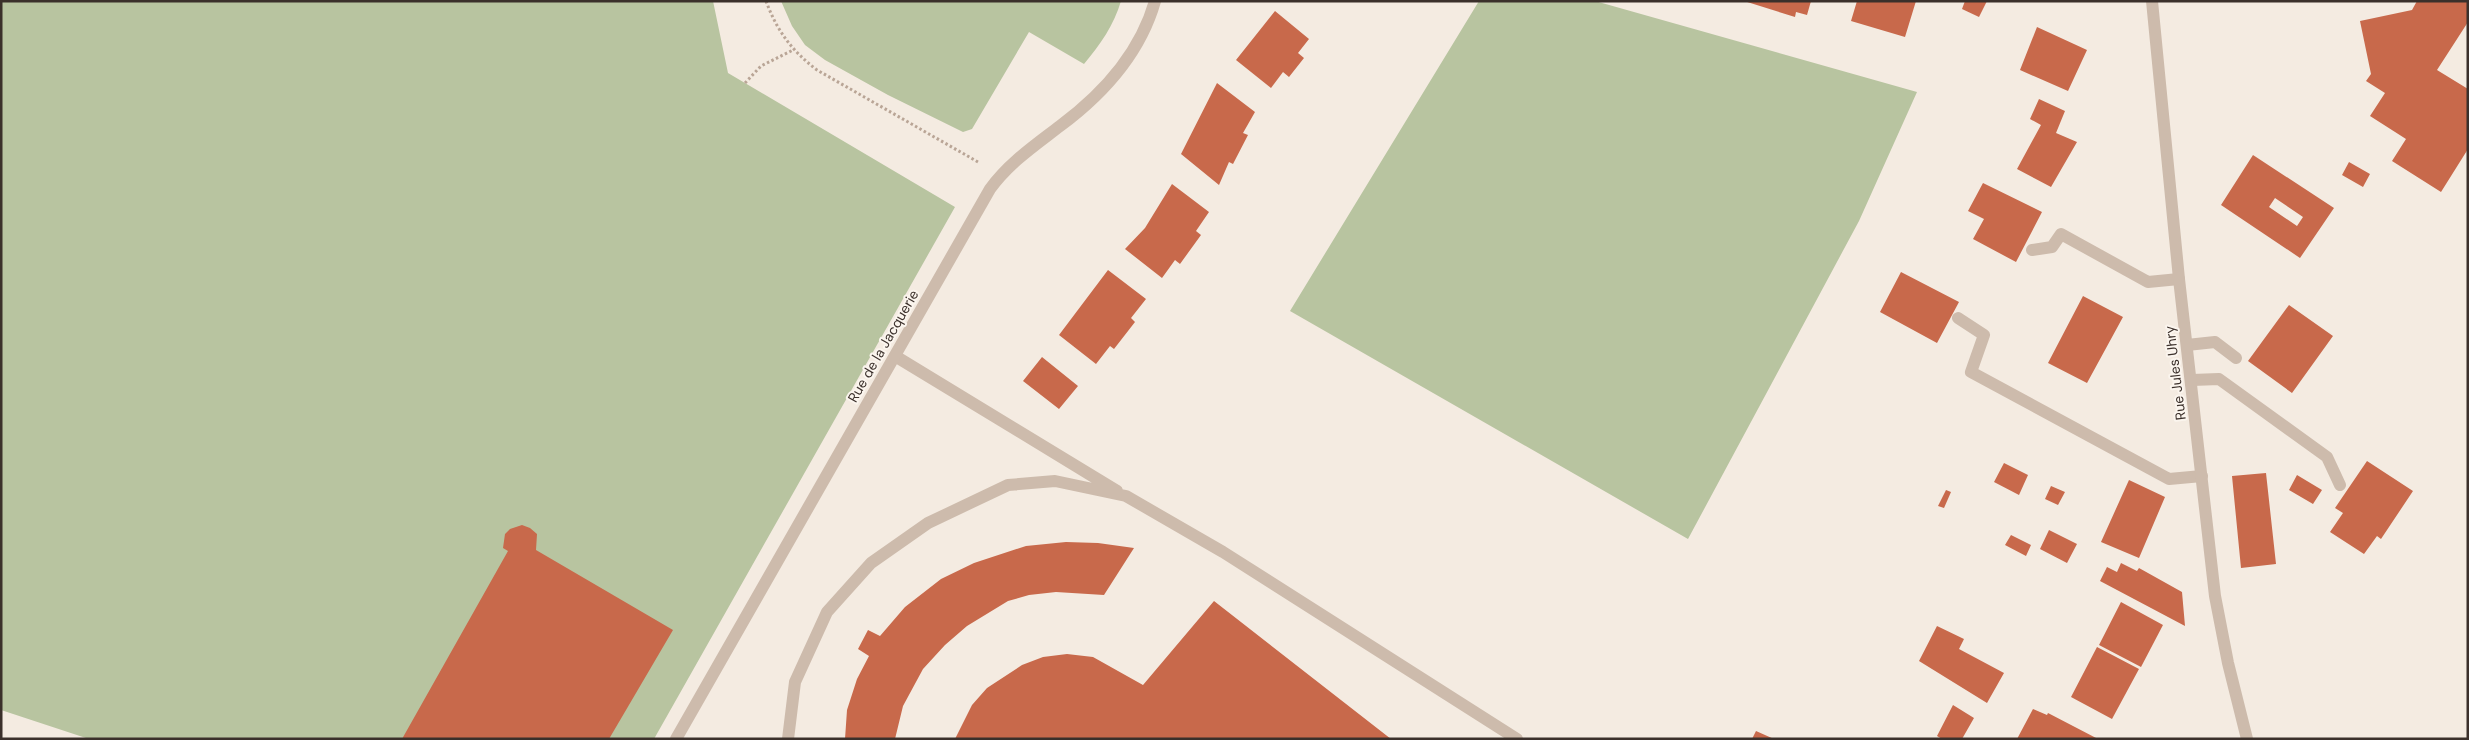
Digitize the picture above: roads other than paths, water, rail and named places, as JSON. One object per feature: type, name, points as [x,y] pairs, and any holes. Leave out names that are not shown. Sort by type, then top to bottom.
[{"type":"street","name":"Rue de la Jacquerie","points":[[676,739],[990,189],[1000,174],[1020,156],[1076,114],[1121,68],[1142,37],[1155,1]]},
{"type":"street","name":"Rue Jules Uhry","points":[[2152,1],[2179,279],[2221,632],[2247,739]]},
{"type":"street","points":[[2032,250],[2052,247],[2061,234],[2148,282],[2179,279]]},
{"type":"street","points":[[1958,318],[1984,335],[1971,372],[2169,479],[2202,476]]},
{"type":"street","points":[[2187,345],[2215,342],[2236,358]]},
{"type":"street","points":[[895,356],[1126,496],[1223,552],[1517,739]]},
{"type":"street","points":[[2192,380],[2219,380],[2327,457],[2340,485]]},
{"type":"street","points":[[788,739],[796,682],[827,612],[871,562],[928,523],[1008,485],[1055,481],[1126,496]]}]
